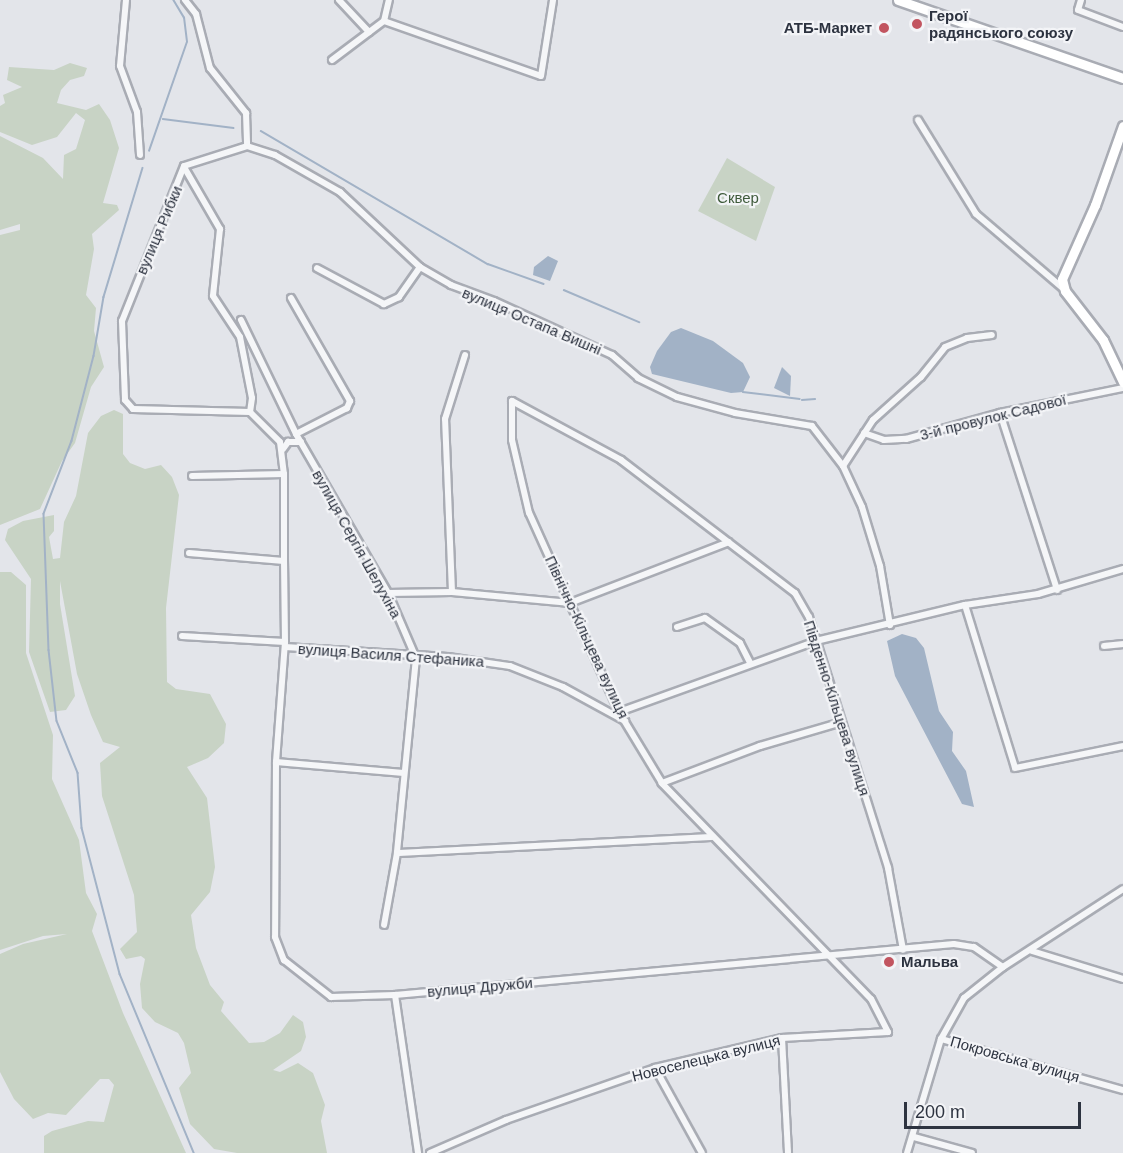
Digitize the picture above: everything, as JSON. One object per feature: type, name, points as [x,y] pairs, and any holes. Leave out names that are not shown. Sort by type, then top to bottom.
[{"type":"main road","points":[[898,0],[1122,74]]},
{"type":"main road","points":[[1122,377],[1103,340],[1064,287],[1123,126]]},
{"type":"street","points":[[126,0],[120,66],[137,112],[140,155]]},
{"type":"street","points":[[184,0],[196,14],[210,68],[246,113],[247,146],[184,166]]},
{"type":"street","points":[[339,0],[369,32]]},
{"type":"street","points":[[332,60],[384,21],[389,0]]},
{"type":"street","points":[[384,21],[541,76],[553,0]]},
{"type":"street","points":[[1081,0],[1078,10],[1123,27]]},
{"type":"street","points":[[918,120],[976,214],[1064,287]]},
{"type":"street","name":"вулиця Остапа Вишні","points":[[247,146],[275,155],[326,182],[420,267],[451,285],[494,300],[612,355],[638,378],[677,397],[735,413],[812,426],[843,466],[871,534],[890,626]]},
{"type":"street","name":"вулиця Рибки","points":[[184,166],[220,229],[212,289],[220,312],[240,337],[252,398],[250,412],[133,409],[126,400],[122,321],[184,166]]},
{"type":"street","points":[[317,268],[384,304],[399,297],[420,267]]},
{"type":"street","points":[[291,298],[350,401],[347,408],[296,434]]},
{"type":"street","name":"вулиця Сергія Шелухіна","points":[[241,320],[296,434],[388,593],[416,658],[397,853],[384,925]]},
{"type":"street","points":[[843,466],[864,433],[888,404],[921,377],[945,347],[967,338],[992,335]]},
{"type":"street","points":[[452,592],[445,419],[465,355]]},
{"type":"street","name":"3-й провулок Садової","points":[[864,433],[896,441],[1000,413],[1123,388]]},
{"type":"street","name":"Південно-Кільцева вулиця","points":[[512,401],[621,460],[795,593],[816,641],[888,868],[903,950]]},
{"type":"street","name":"Північно-Кільцева вулиця","points":[[512,401],[512,440],[530,513],[620,712],[662,783],[871,999],[888,1032]]},
{"type":"street","points":[[250,412],[278,438],[283,450]]},
{"type":"street","points":[[1000,413],[1057,590]]},
{"type":"street","points":[[283,450],[288,442],[301,442]]},
{"type":"street","name":"вулиця Дружби","points":[[283,450],[285,644],[276,762],[277,948],[302,976],[330,997],[395,995],[826,955],[968,945],[1003,967]]},
{"type":"street","points":[[192,476],[284,474]]},
{"type":"street","points":[[388,593],[452,592],[570,603],[729,542]]},
{"type":"street","points":[[189,553],[284,561]]},
{"type":"street","points":[[620,712],[816,641],[890,626],[965,605],[1057,590],[1123,569]]},
{"type":"street","points":[[965,605],[1015,768],[1123,746]]},
{"type":"street","points":[[677,627],[705,618],[740,643],[750,663]]},
{"type":"street","points":[[182,636],[285,644]]},
{"type":"street","name":"вулиця Василя Стефаника","points":[[285,644],[416,658],[448,657],[510,666],[563,687],[627,722]]},
{"type":"street","points":[[1104,646],[1123,644]]},
{"type":"street","points":[[662,783],[760,746],[842,722]]},
{"type":"street","points":[[276,762],[404,773]]},
{"type":"street","points":[[397,853],[713,837]]},
{"type":"street","points":[[907,1153],[914,1137],[941,1039],[964,998],[1003,967],[1032,951],[1123,889]]},
{"type":"street","points":[[1032,951],[1123,979]]},
{"type":"street","points":[[395,995],[418,1153]]},
{"type":"street","name":"Новоселецька вулиця","points":[[430,1153],[506,1120],[655,1068],[782,1038],[888,1032]]},
{"type":"street","points":[[782,1038],[788,1153]]},
{"type":"street","name":"Покровська вулиця","points":[[941,1039],[1123,1090]]},
{"type":"street","points":[[655,1068],[702,1153]]},
{"type":"street","points":[[914,1137],[972,1153]]},
{"type":"green space","points":[[70,63],[87,68],[84,76],[70,80],[61,90],[57,103],[86,110],[99,104],[110,120],[119,148],[103,203],[117,205],[119,210],[92,234],[94,249],[86,295],[96,308],[94,331],[104,367],[91,387],[75,443],[62,461],[40,509],[0,525],[0,235],[20,230],[20,224],[0,230],[0,136],[43,158],[63,179],[64,155],[76,149],[85,120],[76,113],[57,137],[32,145],[0,132],[0,106],[5,103],[3,95],[22,87],[7,80],[9,67],[54,70]]},
{"type":"green space","name":"Сквер","points":[[727,158],[775,187],[756,241],[698,211]]},
{"type":"green space","points":[[114,410],[123,414],[123,454],[130,463],[145,469],[161,465],[172,477],[179,495],[166,608],[167,682],[176,689],[210,694],[226,724],[224,743],[208,758],[187,767],[207,798],[215,867],[210,892],[191,915],[196,948],[210,985],[224,1002],[221,1011],[249,1043],[264,1042],[280,1033],[293,1015],[303,1022],[306,1037],[301,1051],[273,1070],[280,1072],[298,1063],[313,1073],[325,1105],[321,1121],[327,1153],[237,1153],[214,1149],[190,1124],[179,1088],[191,1073],[184,1043],[178,1033],[155,1022],[142,1008],[140,984],[145,959],[141,956],[126,959],[120,949],[137,932],[134,895],[102,796],[100,763],[120,747],[103,742],[91,715],[77,674],[60,581],[60,604],[75,696],[66,710],[50,712],[29,652],[31,579],[5,540],[8,529],[23,521],[54,515],[54,531],[49,537],[53,559],[60,558],[64,522],[76,496],[88,433],[101,416]]},
{"type":"green space","points":[[0,572],[11,572],[26,585],[26,653],[53,735],[52,779],[79,840],[86,893],[97,914],[92,931],[123,1013],[186,1153],[44,1153],[44,1136],[52,1131],[88,1121],[104,1122],[114,1085],[109,1079],[100,1079],[66,1115],[48,1113],[33,1119],[14,1099],[0,1072],[0,954],[23,944],[67,934],[43,936],[0,950]]},
{"type":"water","points":[[548,256],[558,261],[550,281],[533,275],[534,267]]},
{"type":"water","points":[[681,328],[713,341],[743,363],[750,377],[743,392],[731,393],[652,374],[650,367],[657,351],[671,332]]},
{"type":"water","points":[[782,367],[791,376],[790,396],[774,388]]},
{"type":"water","points":[[902,634],[916,638],[924,648],[939,711],[953,732],[952,751],[966,771],[974,807],[962,804],[895,676],[887,641]]},
{"type":"waterway","points":[[149,151],[187,42],[184,18],[173,0]]},
{"type":"waterway","points":[[163,119],[233,128]]},
{"type":"waterway","points":[[261,131],[488,264],[544,284]]},
{"type":"waterway","points":[[143,168],[104,297],[94,356],[72,441],[44,514],[49,650],[57,721],[78,773],[82,828],[120,974],[194,1153]]},
{"type":"waterway","points":[[564,290],[639,322]]},
{"type":"waterway","points":[[743,392],[800,399]]},
{"type":"waterway","points":[[802,400],[815,399]]},
{"type":"place","name":"Герої радянського союзу","points":[[917,24]]},
{"type":"place","name":"АТБ-Маркет","points":[[884,28]]},
{"type":"place","name":"Мальва","points":[[889,962]]}]
